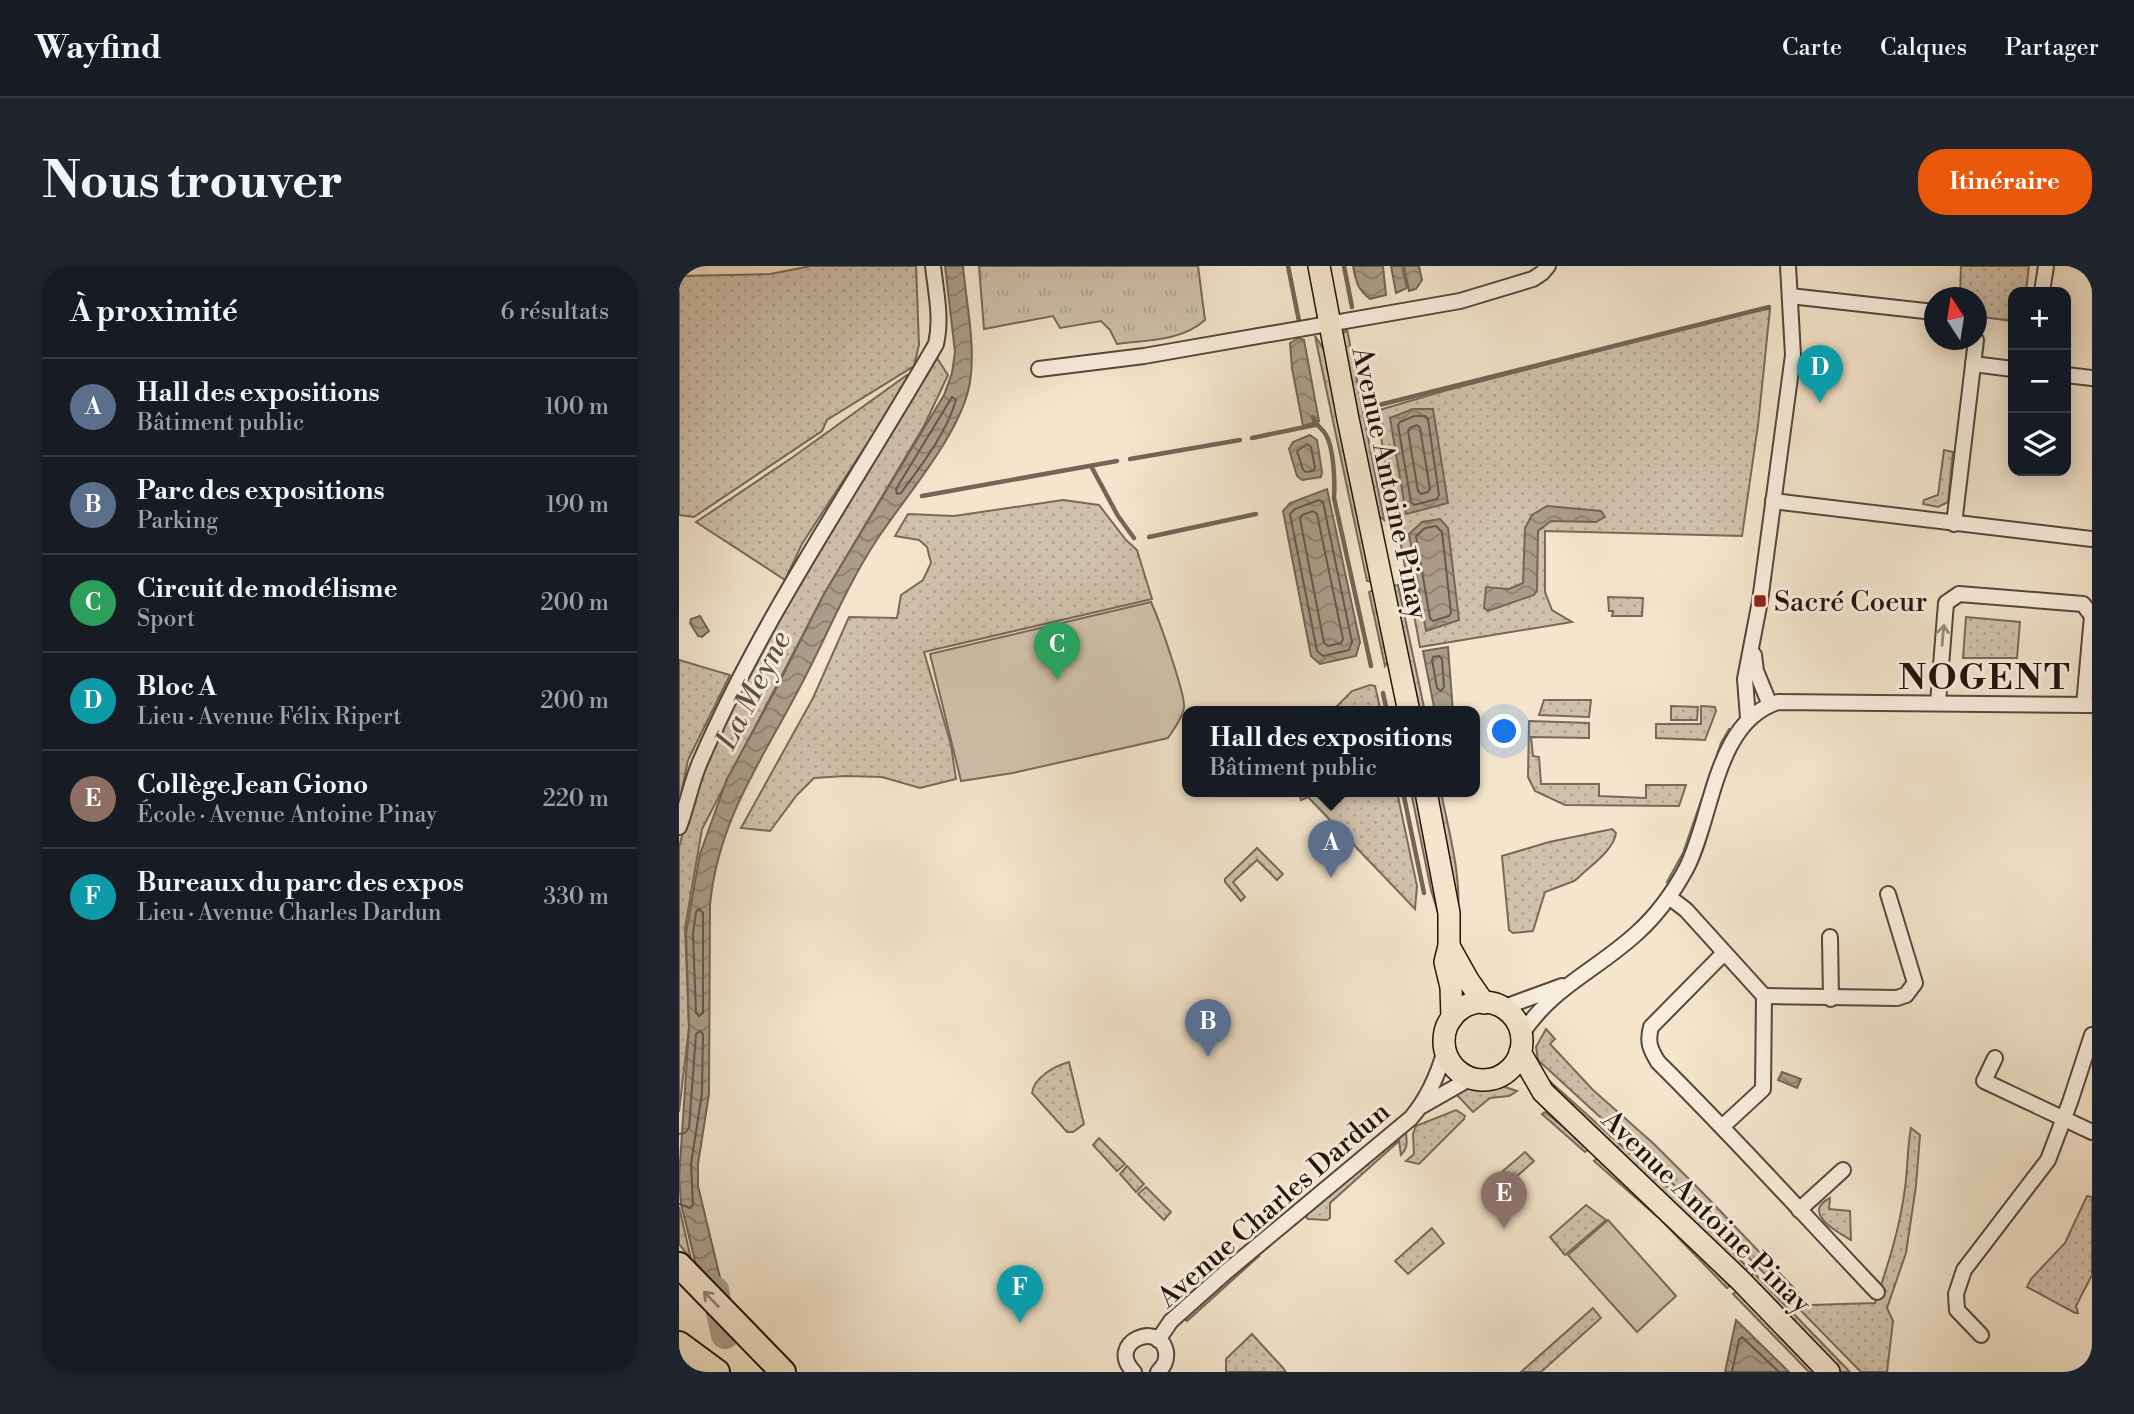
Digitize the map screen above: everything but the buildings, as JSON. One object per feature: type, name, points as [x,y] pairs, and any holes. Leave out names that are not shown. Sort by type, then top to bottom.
[{"type":"highway","points":[[680,1266],[783,1372]]},
{"type":"highway","points":[[679,1343],[717,1372]]},
{"type":"main road","name":"Avenue Antoine Pinay","points":[[1319,266],[1408,706]]},
{"type":"main road","name":"Avenue Antoine Pinay","points":[[1427,797],[1447,895],[1449,946],[1445,962],[1451,987],[1452,1018],[1445,1033],[1445,1050]]},
{"type":"main road","name":"Avenue Antoine Pinay","points":[[1449,946],[1468,980],[1517,1024],[1520,1043],[1543,1092],[1731,1272],[1829,1372]]},
{"type":"main road","points":[[1452,1018],[1466,1007],[1493,1005]]},
{"type":"main road","points":[[1497,1077],[1508,1071],[1520,1043]]},
{"type":"main road","points":[[1445,1050],[1454,1067],[1471,1078]]},
{"type":"main road","name":"Avenue Antoine Pinay","points":[[1471,1078],[1480,1080],[1497,1077],[1543,1092]]},
{"type":"street","points":[[679,827],[699,765],[752,656],[820,533],[876,446],[936,344],[940,328],[933,266]]},
{"type":"street","points":[[1039,369],[1144,356],[1460,301],[1533,279],[1548,266]]},
{"type":"street","points":[[1748,718],[1745,679],[1754,640],[1793,355],[1788,266]]},
{"type":"street","points":[[2043,287],[2046,266]]},
{"type":"street","points":[[1790,296],[1924,311]]},
{"type":"street","points":[[1954,524],[1975,350]]},
{"type":"street","points":[[1973,364],[2008,368]]},
{"type":"street","points":[[2071,376],[2092,378]]},
{"type":"street","points":[[1773,501],[2092,539]]},
{"type":"street","points":[[1520,1043],[1537,1013],[1567,985],[1637,933],[1669,898],[1698,841],[1729,746],[1748,718],[1778,702],[2088,705],[2092,616],[2083,604],[1959,594],[1946,603],[1938,703]]},
{"type":"street","points":[[1754,640],[1756,671],[1770,705]]},
{"type":"street","points":[[1764,996],[1831,999],[1897,998],[1906,995],[1915,984],[1888,894]]},
{"type":"street","points":[[1669,898],[1686,910],[1764,996],[1763,1089],[1723,1126]]},
{"type":"street","points":[[1830,937],[1831,999]]},
{"type":"street","points":[[1724,953],[1651,1027],[1648,1039],[1650,1050],[1658,1062],[1723,1126],[1744,1152],[1877,1292]]},
{"type":"street","points":[[1493,1005],[1567,985]]},
{"type":"street","points":[[1980,1335],[1957,1310],[1959,1280],[1970,1260],[2048,1160],[2092,1035]]},
{"type":"street","name":"Avenue Charles Dardun","points":[[1158,1340],[1171,1321],[1217,1280],[1411,1118],[1421,1107],[1435,1081],[1445,1050]]},
{"type":"street","points":[[1995,1058],[1984,1081],[2092,1132]]},
{"type":"street","name":"Avenue Charles Dardun","points":[[1421,1107],[1471,1078]]},
{"type":"street","points":[[1799,1210],[1843,1170]]},
{"type":"street","name":"Avenue Charles Dardun","points":[[1134,1372],[1126,1359],[1131,1343],[1147,1336],[1158,1340],[1164,1347],[1166,1357],[1158,1372]]},
{"type":"green space","points":[[811,266],[916,266],[919,345],[914,366],[827,420],[822,431],[694,517],[679,515],[679,276],[770,274]]},
{"type":"green space","points":[[979,266],[1198,266],[1205,320],[1175,336],[1117,344],[1110,330],[1101,321],[1060,328],[1053,316],[984,329]]},
{"type":"green space","points":[[1961,266],[2029,266],[2027,287],[2008,287],[2008,320],[1987,318],[1987,287],[1960,287]]},
{"type":"green space","points":[[1770,309],[1758,425],[1742,536],[1545,531],[1545,592],[1552,610],[1572,622],[1420,647],[1376,411],[1444,391],[1757,310]]},
{"type":"green space","points":[[1347,329],[1384,520],[1376,514],[1342,335]]},
{"type":"green space","points":[[1315,336],[1325,351],[1373,582],[1367,581]]},
{"type":"green space","points":[[935,355],[948,375],[924,426],[824,594],[702,829],[685,928],[689,1027],[679,1112],[679,847],[700,773],[787,600]]},
{"type":"green space","points":[[907,375],[909,379],[802,544],[785,580],[696,522],[793,457]]},
{"type":"green space","points":[[1944,450],[1953,452],[1948,502],[1938,507],[1923,504],[1924,500],[1938,495]]},
{"type":"green space","points":[[1063,500],[1099,505],[1137,550],[1152,599],[924,652],[951,745],[956,779],[920,788],[882,777],[814,778],[797,795],[770,831],[741,828],[813,698],[849,617],[897,618],[901,595],[923,580],[931,563],[927,547],[919,540],[895,536],[908,514],[954,516]]},
{"type":"green space","points":[[1398,585],[1424,706],[1416,706],[1391,586]]},
{"type":"green space","points":[[1375,589],[1389,660],[1385,666],[1369,592]]},
{"type":"green space","points":[[1608,597],[1643,598],[1642,616],[1612,616]]},
{"type":"green space","points":[[1151,602],[1181,688],[1184,706],[1182,716],[1168,738],[1013,773],[961,781],[930,654]]},
{"type":"green space","points":[[1966,617],[2020,622],[2017,658],[1963,658]]},
{"type":"green space","points":[[679,660],[730,675],[688,760],[679,804]]},
{"type":"green space","points":[[1375,686],[1380,706],[1337,706],[1352,691]]},
{"type":"green space","points":[[1544,700],[1591,700],[1589,717],[1539,715]]},
{"type":"green space","points":[[1671,706],[1698,707],[1697,720],[1671,720]]},
{"type":"green space","points":[[1701,706],[1715,707],[1716,711],[1705,740],[1656,738],[1656,724],[1701,724]]},
{"type":"green space","points":[[1529,721],[1589,723],[1589,738],[1531,737],[1533,756],[1539,757],[1541,784],[1599,784],[1599,796],[1646,798],[1646,785],[1686,785],[1679,806],[1565,805],[1535,791],[1528,777]]},
{"type":"green space","points":[[1729,729],[1731,730],[1722,747],[1689,847],[1670,883],[1667,882],[1683,853],[1721,743]]},
{"type":"green space","points":[[1308,797],[1398,797],[1417,886],[1415,909]]},
{"type":"green space","points":[[1412,797],[1419,797],[1440,919],[1431,890]]},
{"type":"green space","points":[[1435,797],[1442,797],[1451,838],[1458,884],[1458,915]]},
{"type":"green space","points":[[1612,829],[1616,833],[1614,839],[1601,857],[1574,881],[1545,892],[1533,931],[1513,933],[1509,930],[1502,856],[1549,842]]},
{"type":"green space","points":[[1257,848],[1283,874],[1277,880],[1257,860],[1233,882],[1245,897],[1241,901],[1225,879]]},
{"type":"green space","points":[[1546,1029],[1555,1039],[1550,1044],[1593,1090],[1654,1144],[1810,1305],[1875,1303],[1900,1218],[1911,1128],[1920,1135],[1906,1253],[1887,1308],[1893,1321],[1887,1372],[1861,1372],[1710,1218],[1538,1060],[1536,1047]]},
{"type":"green space","points":[[1069,1062],[1084,1124],[1073,1132],[1067,1132],[1032,1093],[1041,1077]]},
{"type":"green space","points":[[1544,1076],[1690,1207],[1748,1268],[1743,1272],[1567,1106]]},
{"type":"green space","points":[[1502,1086],[1517,1091],[1509,1096],[1490,1098],[1473,1112],[1455,1093],[1472,1087]]},
{"type":"green space","points":[[1456,1110],[1465,1116],[1464,1119],[1419,1164],[1406,1161],[1414,1154],[1413,1134],[1416,1126]]},
{"type":"green space","points":[[1545,1112],[1590,1148],[1585,1152],[1542,1114]]},
{"type":"green space","points":[[1406,1133],[1406,1147],[1401,1155],[1399,1141],[1330,1203],[1330,1218],[1327,1220],[1306,1217],[1307,1213]]},
{"type":"green space","points":[[1099,1138],[1125,1164],[1117,1171],[1093,1145]]},
{"type":"green space","points":[[1525,1152],[1534,1161],[1492,1198],[1483,1188]]},
{"type":"green space","points":[[1600,1156],[1732,1283],[1727,1288],[1661,1220],[1594,1161]]},
{"type":"green space","points":[[1127,1166],[1144,1184],[1136,1192],[1120,1174]]},
{"type":"green space","points":[[1146,1187],[1171,1212],[1164,1220],[1138,1194]]},
{"type":"green space","points":[[2087,1196],[2092,1197],[2092,1275],[2076,1306],[2078,1313],[2075,1313],[2027,1287],[2031,1279],[2065,1243]]},
{"type":"green space","points":[[1830,1198],[1829,1209],[1850,1211],[1851,1240],[1831,1227],[1820,1215],[1822,1203]]},
{"type":"green space","points":[[1586,1205],[1606,1220],[1565,1255],[1550,1237]]},
{"type":"green space","points":[[679,1207],[691,1259],[679,1244]]},
{"type":"green space","points":[[1608,1220],[1676,1296],[1637,1332],[1568,1255]]},
{"type":"green space","points":[[1432,1228],[1444,1243],[1408,1274],[1395,1261]]},
{"type":"green space","points":[[1257,1253],[1259,1256],[1187,1321],[1184,1318]]},
{"type":"green space","points":[[1754,1273],[1850,1372],[1841,1372],[1749,1278]]},
{"type":"green space","points":[[1738,1290],[1819,1372],[1809,1372],[1733,1294]]},
{"type":"green space","points":[[1593,1308],[1601,1318],[1541,1372],[1521,1372]]},
{"type":"green space","points":[[1252,1334],[1286,1372],[1226,1372],[1226,1359]]},
{"type":"water","points":[[945,266],[963,266],[972,353],[970,382],[965,402],[931,464],[876,541],[855,576],[744,792],[722,845],[715,874],[710,905],[709,1094],[698,1164],[698,1186],[724,1294],[696,1265],[681,1204],[679,1178],[689,1028],[686,933],[700,854],[727,779],[824,594],[944,395],[952,373],[955,352]]},
{"type":"water","points":[[1353,266],[1383,266],[1386,295],[1370,299],[1362,292]]},
{"type":"water","points":[[1391,266],[1402,266],[1407,288],[1396,293]]},
{"type":"water","points":[[1404,266],[1419,266],[1422,280],[1416,289],[1409,291]]},
{"type":"water","points":[[1299,338],[1304,340],[1319,421],[1303,426],[1290,343]]},
{"type":"water","points":[[1413,409],[1433,409],[1448,503],[1406,514],[1390,418]]},
{"type":"water","points":[[1310,435],[1317,440],[1322,472],[1321,477],[1302,480],[1297,476],[1289,449],[1293,442]]},
{"type":"water","points":[[1327,489],[1360,642],[1356,656],[1320,664],[1311,656],[1283,511],[1290,503]]},
{"type":"water","points":[[1547,506],[1601,511],[1605,517],[1596,522],[1551,521],[1538,531],[1537,591],[1534,595],[1488,611],[1484,608],[1486,587],[1509,589],[1523,583],[1525,528],[1532,515]]},
{"type":"water","points":[[1440,519],[1448,528],[1459,620],[1426,631],[1409,534],[1422,522]]},
{"type":"water","points":[[700,616],[709,631],[702,637],[698,636],[690,623],[691,619]]},
{"type":"water","points":[[1448,647],[1453,706],[1434,706],[1423,651]]},
{"type":"water","points":[[1782,1072],[1801,1079],[1797,1088],[1778,1080]]},
{"type":"water","points":[[1736,1320],[1789,1372],[1725,1372]]},
{"type":"waterway","points":[[1288,266],[1299,321]]},
{"type":"waterway","points":[[1344,266],[1352,307]]},
{"type":"waterway","points":[[1379,405],[1769,307]]},
{"type":"waterway","points":[[1313,417],[1326,435],[1331,448],[1334,498],[1371,666]]},
{"type":"waterway","points":[[1252,438],[1315,425]]},
{"type":"waterway","points":[[1130,459],[1240,440]]},
{"type":"waterway","points":[[922,496],[1117,461]]},
{"type":"waterway","points":[[1091,466],[1118,516],[1134,538]]},
{"type":"waterway","points":[[1149,537],[1256,514]]},
{"type":"waterway","points":[[1383,693],[1386,706]]},
{"type":"waterway","points":[[1404,797],[1424,893]]},
{"type":"waterway","name":"La Meyne","points":[[715,1290],[725,1335]]},
{"type":"place","name":"Bloc A","points":[[1820,403]]},
{"type":"place","name":"Sacré Coeur","points":[[1760,601]]},
{"type":"place","name":"Circuit de modélisme","points":[[1057,680]]},
{"type":"place","name":"Hall des expositions","points":[[1331,878]]},
{"type":"place","name":"Parc des expositions","points":[[1208,1057]]},
{"type":"place","name":"Collège Jean Giono","points":[[1504,1229]]},
{"type":"place","name":"Bureaux du parc des expos","points":[[1020,1323]]},
{"type":"district","name":"NOGENT","points":[[1985,677]]}]
